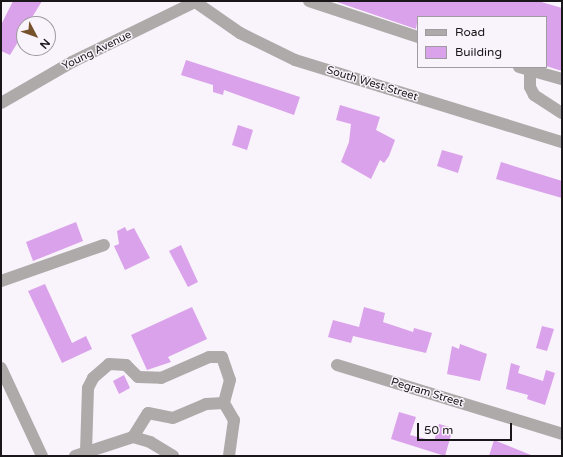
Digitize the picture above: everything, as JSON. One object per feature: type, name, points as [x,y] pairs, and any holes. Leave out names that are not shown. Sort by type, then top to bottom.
[{"type":"street","name":"Young Avenue","points":[[1,103],[105,46],[149,26],[195,1]]},
{"type":"street","name":"South West Street","points":[[195,1],[240,33],[295,60],[562,142]]},
{"type":"street","points":[[309,1],[417,37]]},
{"type":"street","points":[[525,68],[562,79]]},
{"type":"street","points":[[525,68],[530,87],[534,95],[562,113]]},
{"type":"street","points":[[1,281],[104,245]]},
{"type":"street","points":[[173,456],[150,442],[133,437],[80,454],[88,388],[92,378],[109,364],[126,365],[138,377],[161,378],[209,357],[222,357],[230,380],[224,404],[234,420],[229,456]]},
{"type":"street","name":"Pegram Street","points":[[337,365],[562,434]]},
{"type":"street","points":[[1,368],[42,456]]},
{"type":"street","points":[[133,437],[148,413],[173,418],[206,404],[224,404]]},
{"type":"building","points":[[13,1],[42,1],[33,16],[16,16],[16,45],[10,55],[1,51],[1,25]]},
{"type":"building","points":[[334,1],[538,1],[562,8],[562,71],[547,66],[547,16],[417,16],[416,29]]},
{"type":"building","points":[[186,60],[300,97],[294,115],[224,90],[223,95],[213,92],[213,85],[181,75]]},
{"type":"building","points":[[340,105],[380,117],[376,130],[395,140],[389,156],[384,163],[380,160],[371,179],[341,162],[349,142],[351,124],[336,120]]},
{"type":"building","points":[[238,125],[253,130],[247,150],[232,145]]},
{"type":"building","points":[[442,150],[463,156],[458,173],[437,166]]},
{"type":"building","points":[[501,162],[562,181],[562,198],[496,179]]},
{"type":"building","points":[[76,222],[83,241],[33,261],[26,242]]},
{"type":"building","points":[[125,227],[127,231],[134,228],[150,258],[125,270],[114,246],[119,244],[117,231]]},
{"type":"building","points":[[181,245],[198,282],[188,287],[169,251]]},
{"type":"building","points":[[45,284],[72,343],[86,336],[92,349],[62,363],[28,291]]},
{"type":"building","points":[[192,307],[207,339],[168,357],[171,362],[147,370],[131,335]]},
{"type":"building","points":[[364,307],[385,313],[383,322],[413,332],[414,328],[432,333],[426,353],[353,336],[351,343],[328,337],[333,320],[359,327]]},
{"type":"building","points":[[542,326],[554,329],[547,351],[536,348]]},
{"type":"building","points":[[460,344],[487,354],[480,381],[447,374],[452,346],[459,349]]},
{"type":"building","points":[[511,363],[520,366],[518,373],[543,381],[546,370],[555,373],[545,405],[527,399],[528,395],[506,389]]},
{"type":"building","points":[[124,375],[130,388],[119,394],[113,381]]},
{"type":"building","points":[[399,412],[416,417],[410,435],[434,441],[439,424],[453,428],[445,456],[391,439]]},
{"type":"building","points":[[494,440],[531,455],[531,456],[489,456]]}]
